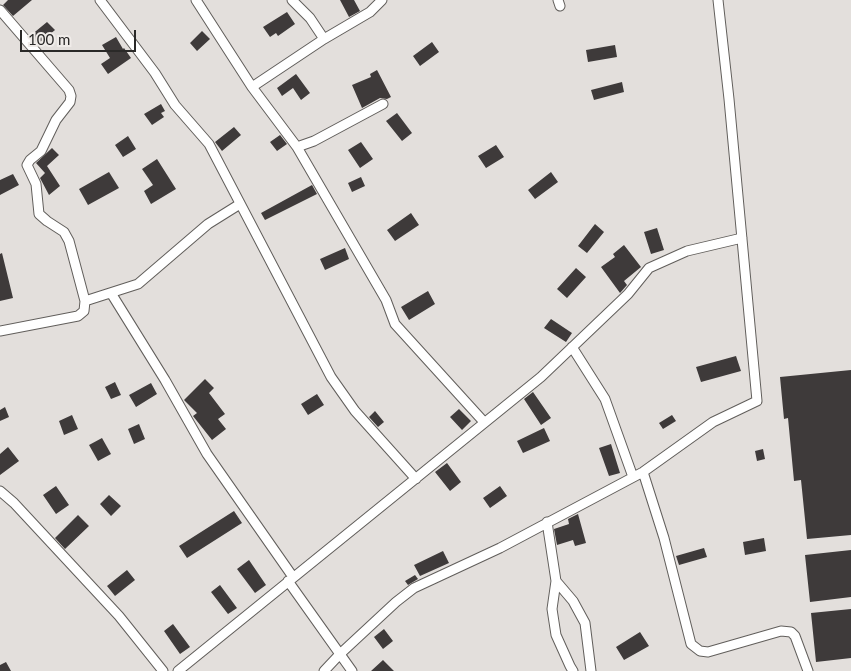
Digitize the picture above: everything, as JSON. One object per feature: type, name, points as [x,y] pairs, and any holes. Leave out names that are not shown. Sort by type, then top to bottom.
[{"type":"street","points":[[100,0],[155,73],[175,105],[209,144],[331,377],[354,410],[416,479]]},
{"type":"street","points":[[196,0],[252,87],[297,147],[386,300],[395,324],[484,422]]},
{"type":"street","points":[[292,0],[310,18],[324,39]]},
{"type":"street","points":[[252,87],[324,39],[370,12],[382,0]]},
{"type":"street","points":[[324,671],[396,602],[414,588],[500,548],[644,472],[714,422],[758,402],[718,0]]},
{"type":"street","points":[[0,10],[69,90],[71,96],[70,102],[56,120],[42,151],[30,160],[27,165],[36,184],[39,214],[64,232],[69,240],[85,301],[84,311],[78,316],[0,331]]},
{"type":"street","points":[[297,147],[314,141],[383,104]]},
{"type":"street","points":[[85,301],[138,284],[208,224],[240,204]]},
{"type":"street","points":[[178,671],[541,377],[628,294],[650,268],[687,252],[742,238]]},
{"type":"street","points":[[111,293],[165,380],[207,454],[352,671]]},
{"type":"street","points":[[572,347],[605,399],[633,477]]},
{"type":"street","points":[[644,472],[664,538],[692,644],[700,651],[708,652],[781,631],[791,632],[795,636],[808,671]]},
{"type":"street","points":[[0,491],[14,503],[119,616],[163,671]]},
{"type":"street","points":[[547,522],[556,581],[552,609],[556,635],[573,671]]},
{"type":"street","points":[[556,581],[573,602],[585,623],[591,671]]},
{"type":"building","points":[[8,0],[32,0],[13,16],[3,5]]},
{"type":"building","points":[[340,0],[354,0],[360,11],[349,17]]},
{"type":"building","points":[[287,12],[295,24],[278,36],[276,33],[270,37],[263,27]]},
{"type":"building","points":[[47,22],[55,30],[38,44],[30,36]]},
{"type":"building","points":[[202,31],[210,39],[197,51],[190,43]]},
{"type":"building","points":[[116,37],[131,58],[108,74],[101,64],[110,58],[102,45]]},
{"type":"building","points":[[432,42],[439,52],[420,66],[413,56]]},
{"type":"building","points":[[615,45],[617,57],[588,62],[586,50]]},
{"type":"building","points":[[377,70],[391,97],[387,99],[380,98],[362,108],[352,85],[371,77],[370,74]]},
{"type":"building","points":[[296,74],[310,93],[301,100],[293,88],[282,96],[277,88]]},
{"type":"building","points":[[622,82],[624,92],[594,100],[591,90]]},
{"type":"building","points":[[161,104],[165,111],[161,113],[164,117],[152,125],[144,114]]},
{"type":"building","points":[[397,113],[412,133],[402,141],[386,121]]},
{"type":"building","points":[[234,127],[241,135],[222,151],[215,142]]},
{"type":"building","points":[[280,135],[287,144],[277,151],[270,142]]},
{"type":"building","points":[[128,136],[136,149],[123,157],[115,145]]},
{"type":"building","points":[[361,142],[373,159],[360,168],[348,150]]},
{"type":"building","points":[[496,145],[504,157],[486,168],[478,156]]},
{"type":"building","points":[[52,148],[59,155],[47,166],[60,186],[49,195],[40,178],[45,173],[36,163]]},
{"type":"building","points":[[157,159],[176,189],[151,204],[144,191],[153,185],[142,169]]},
{"type":"building","points":[[109,172],[119,188],[88,205],[79,189]]},
{"type":"building","points":[[551,172],[558,182],[535,199],[528,190]]},
{"type":"building","points":[[13,174],[19,185],[0,195],[0,180]]},
{"type":"building","points":[[361,177],[365,186],[352,192],[348,183]]},
{"type":"building","points":[[312,185],[317,194],[265,220],[261,213]]},
{"type":"building","points":[[411,213],[419,225],[395,241],[387,230]]},
{"type":"building","points":[[595,224],[604,232],[587,253],[578,246]]},
{"type":"building","points":[[657,228],[664,250],[651,254],[644,232]]},
{"type":"building","points":[[624,245],[641,267],[624,281],[627,285],[620,293],[601,267],[615,257],[613,254]]},
{"type":"building","points":[[345,248],[349,259],[325,270],[320,259]]},
{"type":"building","points":[[2,253],[13,298],[0,301],[0,254]]},
{"type":"building","points":[[576,268],[586,277],[567,298],[557,289]]},
{"type":"building","points":[[428,291],[435,304],[409,320],[401,307]]},
{"type":"building","points":[[551,319],[572,333],[566,342],[544,328]]},
{"type":"building","points":[[736,356],[741,371],[701,382],[696,367]]},
{"type":"building","points":[[851,370],[851,535],[807,539],[801,480],[794,481],[788,418],[784,419],[780,377]]},
{"type":"building","points":[[205,379],[214,388],[209,393],[225,414],[218,419],[226,429],[212,440],[193,416],[197,413],[184,400]]},
{"type":"building","points":[[115,382],[121,395],[111,399],[105,387]]},
{"type":"building","points":[[151,383],[157,394],[136,407],[129,395]]},
{"type":"building","points":[[533,392],[551,418],[541,425],[524,399]]},
{"type":"building","points":[[317,394],[324,405],[308,415],[301,404]]},
{"type":"building","points":[[5,407],[9,417],[0,421],[0,410]]},
{"type":"building","points":[[459,409],[471,421],[462,430],[450,417]]},
{"type":"building","points":[[375,411],[384,422],[378,427],[369,417]]},
{"type":"building","points":[[72,415],[78,429],[64,435],[59,421]]},
{"type":"building","points":[[672,415],[676,421],[663,429],[659,423]]},
{"type":"building","points":[[139,424],[145,439],[134,444],[128,429]]},
{"type":"building","points":[[544,428],[550,441],[523,453],[517,441]]},
{"type":"building","points":[[102,438],[111,454],[98,461],[89,445]]},
{"type":"building","points":[[611,444],[620,473],[609,476],[599,448]]},
{"type":"building","points":[[8,447],[19,461],[0,475],[0,454]]},
{"type":"building","points":[[763,449],[765,459],[757,461],[755,451]]},
{"type":"building","points":[[447,463],[461,482],[450,491],[435,472]]},
{"type":"building","points":[[56,486],[69,505],[56,514],[43,495]]},
{"type":"building","points":[[500,486],[507,496],[490,508],[483,498]]},
{"type":"building","points":[[109,495],[121,506],[111,516],[100,504]]},
{"type":"building","points":[[234,511],[242,523],[187,558],[179,546]]},
{"type":"building","points":[[578,514],[586,543],[575,546],[573,540],[557,545],[554,529],[569,524],[568,519]]},
{"type":"building","points":[[78,515],[89,526],[65,549],[55,538]]},
{"type":"building","points":[[764,538],[766,551],[745,555],[743,542]]},
{"type":"building","points":[[704,548],[707,557],[679,565],[676,556]]},
{"type":"building","points":[[851,550],[851,597],[810,602],[805,555]]},
{"type":"building","points":[[443,551],[449,563],[420,576],[414,565]]},
{"type":"building","points":[[249,560],[266,585],[255,593],[237,569]]},
{"type":"building","points":[[127,570],[135,580],[115,596],[107,586]]},
{"type":"building","points":[[415,575],[418,579],[408,585],[405,581]]},
{"type":"building","points":[[220,585],[237,608],[228,614],[211,592]]},
{"type":"building","points":[[851,609],[851,658],[816,662],[811,613]]},
{"type":"building","points":[[173,624],[190,647],[180,654],[164,631]]},
{"type":"building","points":[[384,629],[393,641],[383,649],[374,637]]},
{"type":"building","points":[[640,632],[649,646],[624,660],[616,647]]},
{"type":"building","points":[[383,660],[394,671],[371,671]]},
{"type":"building","points":[[6,662],[11,671],[0,671],[0,665]]}]
